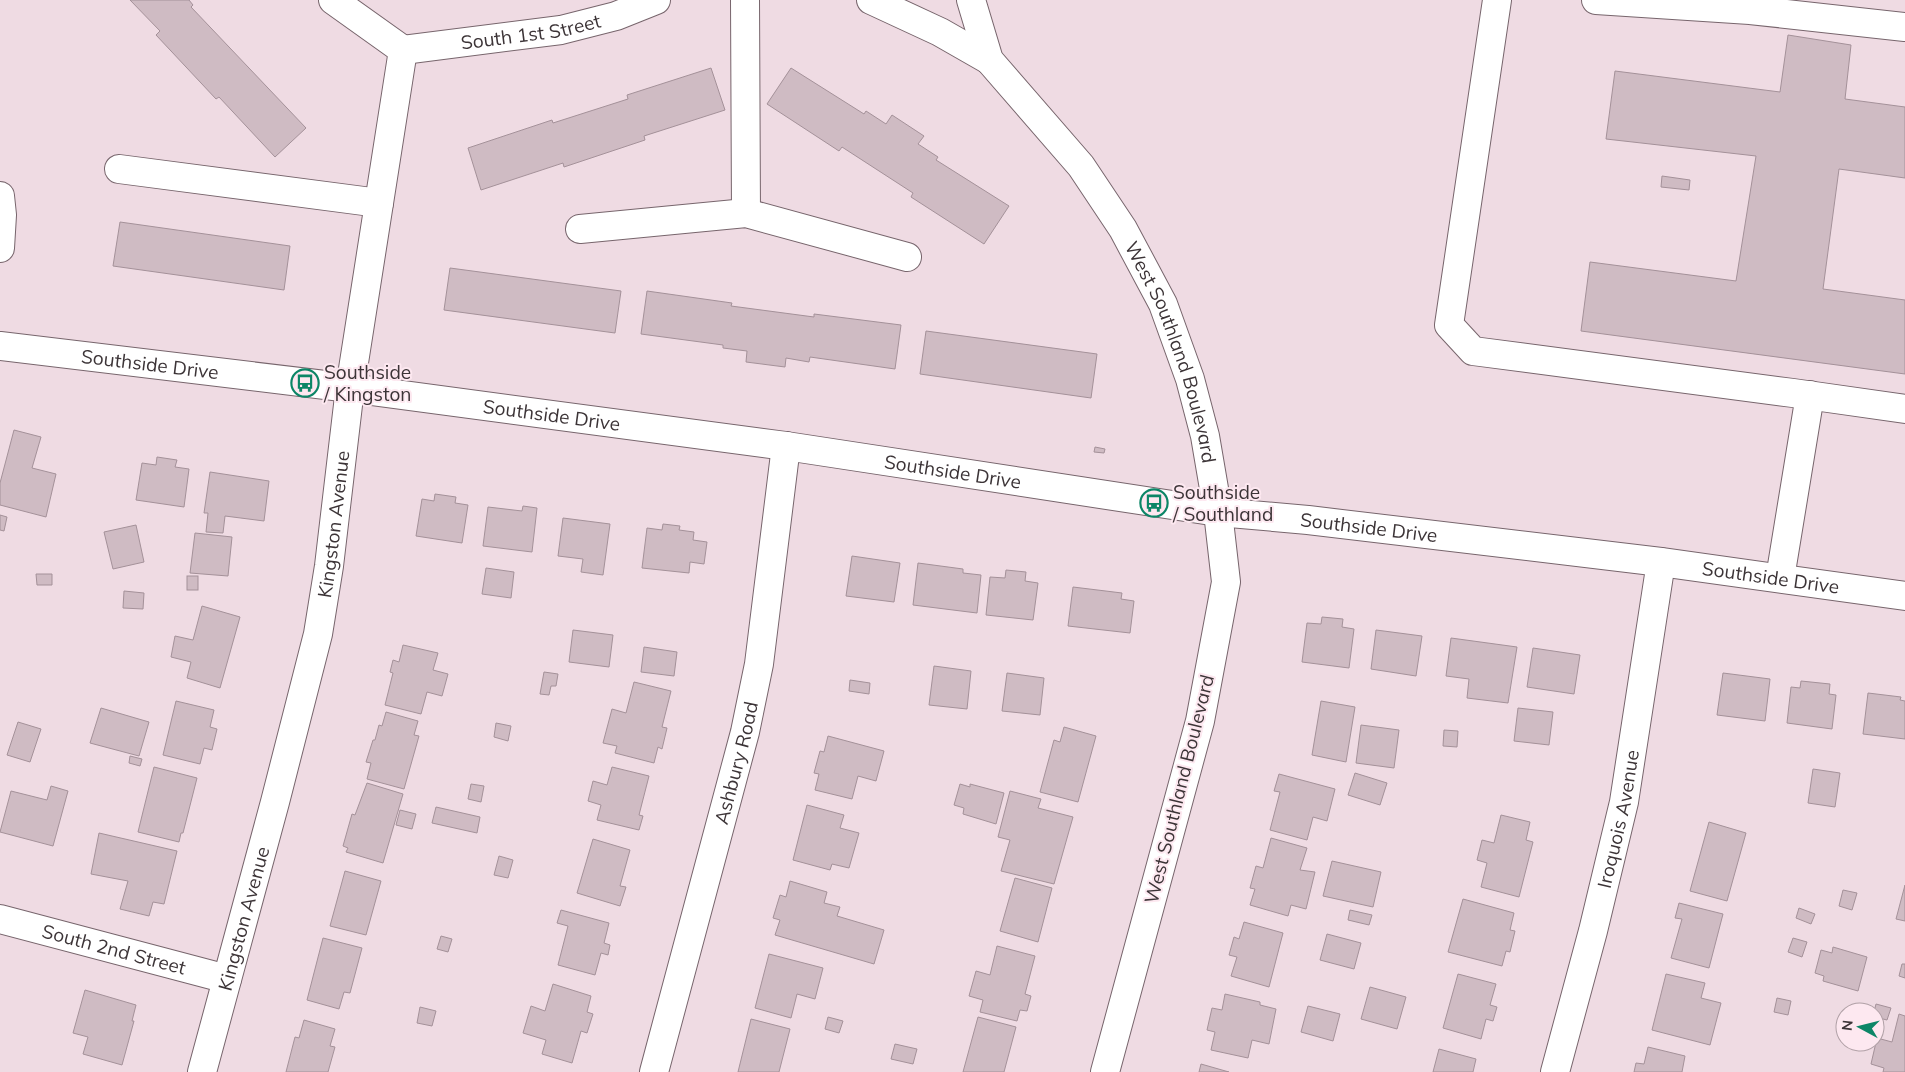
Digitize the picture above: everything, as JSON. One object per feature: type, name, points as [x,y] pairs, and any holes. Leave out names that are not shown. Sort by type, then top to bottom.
[{"type":"street","name":"South 1st Street","points":[[402,50],[561,30],[616,16],[656,0]]},
{"type":"street","points":[[745,0],[746,213]]},
{"type":"street","points":[[871,0],[940,32],[990,60]]},
{"type":"street","name":"West Southland Boulevard","points":[[971,0],[990,60],[1081,166],[1123,229],[1162,304],[1190,379],[1205,436],[1218,512],[1226,582],[1200,721],[1105,1072]]},
{"type":"street","points":[[1497,0],[1449,325],[1474,351],[1905,409]]},
{"type":"street","points":[[1596,0],[1750,10],[1905,27]]},
{"type":"street","points":[[336,1],[402,50]]},
{"type":"street","name":"Kingston Avenue","points":[[202,1072],[318,634],[329,566],[350,388],[402,50]]},
{"type":"street","points":[[119,169],[379,203]]},
{"type":"street","points":[[0,196],[2,215],[0,248]]},
{"type":"street","points":[[580,230],[746,213],[907,257]]},
{"type":"street","name":"Southside Drive","points":[[0,346],[350,388],[786,446],[1218,512],[1308,520],[1661,562],[1905,596]]},
{"type":"street","points":[[1780,578],[1810,395]]},
{"type":"street","name":"Ashbury Road","points":[[654,1072],[745,732],[759,664],[786,446]]},
{"type":"street","name":"Iroquois Avenue","points":[[1555,1072],[1593,931],[1624,802],[1661,562]]},
{"type":"street","name":"South 2nd Street","points":[[0,919],[227,979]]},
{"type":"building","points":[[130,0],[189,0],[193,5],[191,7],[306,128],[275,157],[219,97],[216,99],[156,35],[160,31]]},
{"type":"building","points":[[1788,35],[1851,45],[1845,99],[1905,107],[1905,178],[1839,169],[1823,289],[1905,300],[1905,374],[1581,331],[1590,262],[1736,281],[1756,156],[1606,139],[1615,71],[1780,92]]},
{"type":"building","points":[[711,68],[725,110],[644,136],[645,140],[564,167],[563,163],[481,190],[468,148],[552,120],[553,123],[628,99],[627,95]]},
{"type":"building","points":[[791,68],[864,114],[866,111],[886,124],[892,115],[924,136],[918,144],[938,157],[936,160],[1009,206],[984,244],[911,197],[913,193],[842,147],[839,151],[767,104]]},
{"type":"building","points":[[1662,176],[1690,180],[1689,190],[1661,187]]},
{"type":"building","points":[[120,222],[290,246],[284,290],[113,266]]},
{"type":"building","points":[[450,268],[621,291],[615,333],[444,310]]},
{"type":"building","points":[[647,291],[732,303],[731,306],[814,317],[814,314],[901,325],[895,369],[810,357],[809,362],[786,358],[785,367],[746,362],[747,351],[723,348],[723,345],[641,334]]},
{"type":"building","points":[[926,331],[1097,354],[1091,398],[920,374]]},
{"type":"building","points":[[14,430],[41,437],[32,468],[56,474],[46,517],[0,505],[0,483]]},
{"type":"building","points":[[1095,447],[1105,449],[1104,453],[1094,452]]},
{"type":"building","points":[[157,457],[177,460],[175,467],[189,469],[184,507],[136,500],[142,463],[156,465]]},
{"type":"building","points":[[210,472],[269,481],[264,521],[225,516],[223,533],[206,532],[208,513],[204,513]]},
{"type":"building","points":[[435,494],[456,497],[455,503],[468,505],[462,543],[416,536],[422,499],[434,501]]},
{"type":"building","points":[[523,506],[537,508],[532,552],[483,546],[488,507],[522,511]]},
{"type":"building","points":[[0,515],[7,517],[4,531],[0,530]]},
{"type":"building","points":[[563,518],[610,524],[603,575],[581,572],[583,559],[558,556]]},
{"type":"building","points":[[663,524],[680,526],[679,530],[694,532],[693,540],[707,542],[704,564],[690,562],[689,573],[642,568],[647,528],[662,530]]},
{"type":"building","points":[[136,525],[144,562],[113,569],[104,532]]},
{"type":"building","points":[[195,533],[232,537],[228,576],[190,573]]},
{"type":"building","points":[[852,556],[900,563],[894,602],[846,596]]},
{"type":"building","points":[[918,563],[963,569],[963,573],[981,575],[977,613],[913,605]]},
{"type":"building","points":[[486,568],[514,572],[511,598],[482,594]]},
{"type":"building","points":[[1006,570],[1026,572],[1025,581],[1038,583],[1033,620],[986,615],[990,577],[1005,578]]},
{"type":"building","points":[[36,574],[52,574],[52,585],[37,585]]},
{"type":"building","points":[[187,576],[198,576],[198,590],[187,590]]},
{"type":"building","points":[[1073,587],[1122,593],[1121,599],[1134,601],[1130,633],[1068,626]]},
{"type":"building","points":[[124,591],[144,593],[143,609],[123,608]]},
{"type":"building","points":[[202,606],[240,617],[220,688],[187,678],[191,662],[171,657],[175,636],[193,640]]},
{"type":"building","points":[[1322,617],[1343,619],[1342,627],[1354,629],[1349,668],[1302,662],[1307,623],[1321,624]]},
{"type":"building","points":[[573,630],[613,635],[609,667],[569,662]]},
{"type":"building","points":[[1376,630],[1422,636],[1416,676],[1371,669]]},
{"type":"building","points":[[1451,638],[1517,647],[1508,703],[1467,698],[1469,679],[1446,676]]},
{"type":"building","points":[[403,645],[438,653],[433,670],[448,674],[442,696],[427,692],[421,714],[385,705],[393,673],[390,672],[393,660],[399,662]]},
{"type":"building","points":[[644,647],[677,652],[674,676],[641,672]]},
{"type":"building","points":[[1533,648],[1580,655],[1574,694],[1527,687]]},
{"type":"building","points":[[934,666],[971,671],[967,709],[929,705]]},
{"type":"building","points":[[544,672],[558,674],[556,686],[551,686],[549,695],[540,694]]},
{"type":"building","points":[[1007,673],[1044,678],[1040,715],[1002,711]]},
{"type":"building","points":[[1723,673],[1770,679],[1765,721],[1717,715]]},
{"type":"building","points":[[850,680],[870,683],[869,694],[849,691]]},
{"type":"building","points":[[1801,681],[1830,684],[1829,694],[1836,695],[1832,729],[1787,723],[1791,687],[1800,688]]},
{"type":"building","points":[[634,682],[671,691],[662,727],[667,728],[662,749],[658,747],[654,763],[615,753],[617,746],[603,743],[612,709],[626,713]]},
{"type":"building","points":[[1868,693],[1901,697],[1900,700],[1905,701],[1905,739],[1863,734]]},
{"type":"building","points":[[176,701],[214,710],[210,727],[217,729],[212,750],[204,748],[200,764],[163,755]]},
{"type":"building","points":[[1321,701],[1355,707],[1346,762],[1312,755]]},
{"type":"building","points":[[101,708],[149,722],[139,756],[90,743]]},
{"type":"building","points":[[1518,708],[1553,712],[1549,745],[1514,741]]},
{"type":"building","points":[[386,712],[418,721],[414,735],[419,736],[404,789],[367,779],[371,763],[366,762],[379,725],[382,726]]},
{"type":"building","points":[[18,722],[41,729],[30,762],[7,755]]},
{"type":"building","points":[[496,723],[511,726],[508,741],[494,737]]},
{"type":"building","points":[[1361,725],[1399,730],[1394,768],[1356,763]]},
{"type":"building","points":[[1064,727],[1096,736],[1078,802],[1040,792],[1054,740],[1060,742]]},
{"type":"building","points":[[1444,730],[1458,731],[1457,747],[1443,746]]},
{"type":"building","points":[[828,736],[884,751],[876,781],[858,776],[852,799],[815,790],[819,774],[814,773],[820,751],[824,752]]},
{"type":"building","points":[[130,756],[142,759],[140,766],[129,763]]},
{"type":"building","points":[[154,767],[197,778],[179,842],[138,832]]},
{"type":"building","points":[[612,767],[649,776],[639,815],[643,816],[639,830],[597,820],[601,805],[588,801],[593,781],[607,785]]},
{"type":"building","points":[[1813,769],[1840,773],[1835,807],[1808,803]]},
{"type":"building","points":[[1355,773],[1387,783],[1380,805],[1348,795]]},
{"type":"building","points":[[1279,774],[1335,789],[1327,821],[1313,817],[1307,840],[1270,830],[1280,792],[1274,791]]},
{"type":"building","points":[[367,783],[403,794],[383,863],[346,852],[348,848],[343,846],[352,814],[355,815]]},
{"type":"building","points":[[471,784],[484,786],[481,802],[468,799]]},
{"type":"building","points":[[960,784],[970,787],[970,784],[1004,793],[996,824],[963,814],[964,808],[954,805]]},
{"type":"building","points":[[51,786],[68,791],[53,846],[0,832],[11,791],[47,800]]},
{"type":"building","points":[[1010,791],[1041,799],[1038,808],[1073,817],[1054,884],[1001,871],[1010,840],[998,837]]},
{"type":"building","points":[[807,805],[844,815],[840,828],[859,833],[849,868],[832,864],[830,870],[793,860]]},
{"type":"building","points":[[436,807],[480,817],[477,833],[432,823]]},
{"type":"building","points":[[400,810],[416,814],[412,829],[396,825]]},
{"type":"building","points":[[1501,815],[1530,822],[1526,840],[1533,842],[1519,897],[1481,887],[1487,863],[1477,860],[1482,840],[1494,843]]},
{"type":"building","points":[[1709,822],[1746,833],[1727,901],[1690,891]]},
{"type":"building","points":[[99,833],[177,851],[164,904],[153,902],[149,916],[120,909],[128,881],[91,874]]},
{"type":"building","points":[[1271,838],[1307,848],[1300,870],[1315,872],[1306,909],[1291,905],[1288,916],[1250,905],[1255,889],[1250,888],[1256,866],[1263,868]]},
{"type":"building","points":[[593,839],[630,850],[620,886],[626,887],[620,906],[577,893]]},
{"type":"building","points":[[499,856],[513,860],[508,878],[494,875]]},
{"type":"building","points":[[1332,861],[1381,872],[1373,907],[1323,896]]},
{"type":"building","points":[[345,871],[381,881],[366,935],[330,926]]},
{"type":"building","points":[[1015,878],[1052,888],[1038,942],[1000,931]]},
{"type":"building","points":[[790,881],[827,892],[824,903],[840,907],[837,916],[884,930],[874,964],[775,935],[780,920],[773,918],[780,895],[786,897]]},
{"type":"building","points":[[1905,885],[1905,921],[1896,919]]},
{"type":"building","points":[[1843,890],[1857,893],[1852,910],[1839,906]]},
{"type":"building","points":[[1463,899],[1514,913],[1510,930],[1515,931],[1510,952],[1506,951],[1502,966],[1448,952]]},
{"type":"building","points":[[1679,903],[1723,914],[1709,968],[1671,958],[1682,919],[1675,918]]},
{"type":"building","points":[[1799,908],[1815,914],[1811,924],[1796,918]]},
{"type":"building","points":[[561,910],[609,923],[604,943],[610,945],[608,955],[601,953],[595,975],[558,965],[568,926],[557,923]]},
{"type":"building","points":[[1350,910],[1372,915],[1369,925],[1348,920]]},
{"type":"building","points":[[1244,922],[1283,933],[1269,987],[1231,976],[1237,957],[1229,955],[1234,937],[1239,939]]},
{"type":"building","points":[[1327,934],[1361,943],[1354,969],[1320,960]]},
{"type":"building","points":[[441,936],[452,939],[448,952],[437,949]]},
{"type":"building","points":[[323,938],[362,948],[350,993],[344,992],[339,1009],[307,1000]]},
{"type":"building","points":[[1793,938],[1807,942],[1802,957],[1788,952]]},
{"type":"building","points":[[997,946],[1035,956],[1025,994],[1031,996],[1027,1011],[1020,1010],[1017,1021],[980,1012],[983,1000],[969,996],[976,971],[990,975]]},
{"type":"building","points":[[1833,947],[1867,957],[1858,991],[1823,981],[1824,976],[1815,973],[1821,950],[1832,953]]},
{"type":"building","points":[[769,954],[823,968],[815,999],[797,994],[791,1018],[755,1008]]},
{"type":"building","points":[[1902,964],[1905,964],[1905,978],[1899,976]]},
{"type":"building","points":[[1458,974],[1496,984],[1490,1005],[1497,1007],[1493,1021],[1486,1019],[1481,1039],[1443,1028]]},
{"type":"building","points":[[1666,974],[1705,983],[1701,998],[1721,1003],[1710,1045],[1652,1030]]},
{"type":"building","points":[[553,984],[591,996],[587,1012],[593,1014],[587,1033],[581,1031],[572,1063],[542,1054],[546,1040],[523,1033],[531,1006],[545,1011]]},
{"type":"building","points":[[1370,987],[1406,997],[1397,1029],[1361,1019]]},
{"type":"building","points":[[85,990],[136,1005],[132,1021],[134,1021],[122,1065],[83,1054],[88,1037],[73,1033]]},
{"type":"building","points":[[1225,994],[1260,1002],[1260,1005],[1276,1009],[1269,1044],[1252,1040],[1248,1058],[1211,1050],[1215,1032],[1207,1030],[1212,1008],[1222,1010]]},
{"type":"building","points":[[1777,998],[1791,1001],[1788,1015],[1774,1012]]},
{"type":"building","points":[[1308,1006],[1340,1014],[1333,1041],[1301,1032]]},
{"type":"building","points":[[1885,1006],[1891,1008],[1887,1020],[1885,1020]]},
{"type":"building","points":[[420,1007],[436,1011],[432,1026],[417,1023]]},
{"type":"building","points":[[1899,1014],[1905,1016],[1905,1072],[1883,1072],[1884,1068],[1871,1064],[1874,1052],[1885,1052],[1885,1040],[1892,1042]]},
{"type":"building","points":[[828,1017],[843,1021],[839,1033],[825,1029]]},
{"type":"building","points":[[978,1017],[1016,1027],[1004,1072],[963,1072]]},
{"type":"building","points":[[751,1019],[790,1029],[779,1072],[738,1072]]},
{"type":"building","points":[[304,1020],[335,1029],[330,1046],[335,1047],[328,1072],[286,1072],[295,1037],[299,1038]]},
{"type":"building","points":[[895,1044],[917,1049],[913,1064],[891,1059]]},
{"type":"building","points":[[1648,1047],[1685,1056],[1682,1072],[1634,1072],[1636,1063],[1644,1064]]},
{"type":"building","points":[[1439,1049],[1476,1059],[1473,1072],[1433,1072]]},
{"type":"building","points":[[1201,1064],[1229,1072],[1199,1072]]},
{"type":"place","name":"Southside / Kingston","points":[[305,383]]},
{"type":"place","name":"Southside / Southland","points":[[1154,503]]}]
